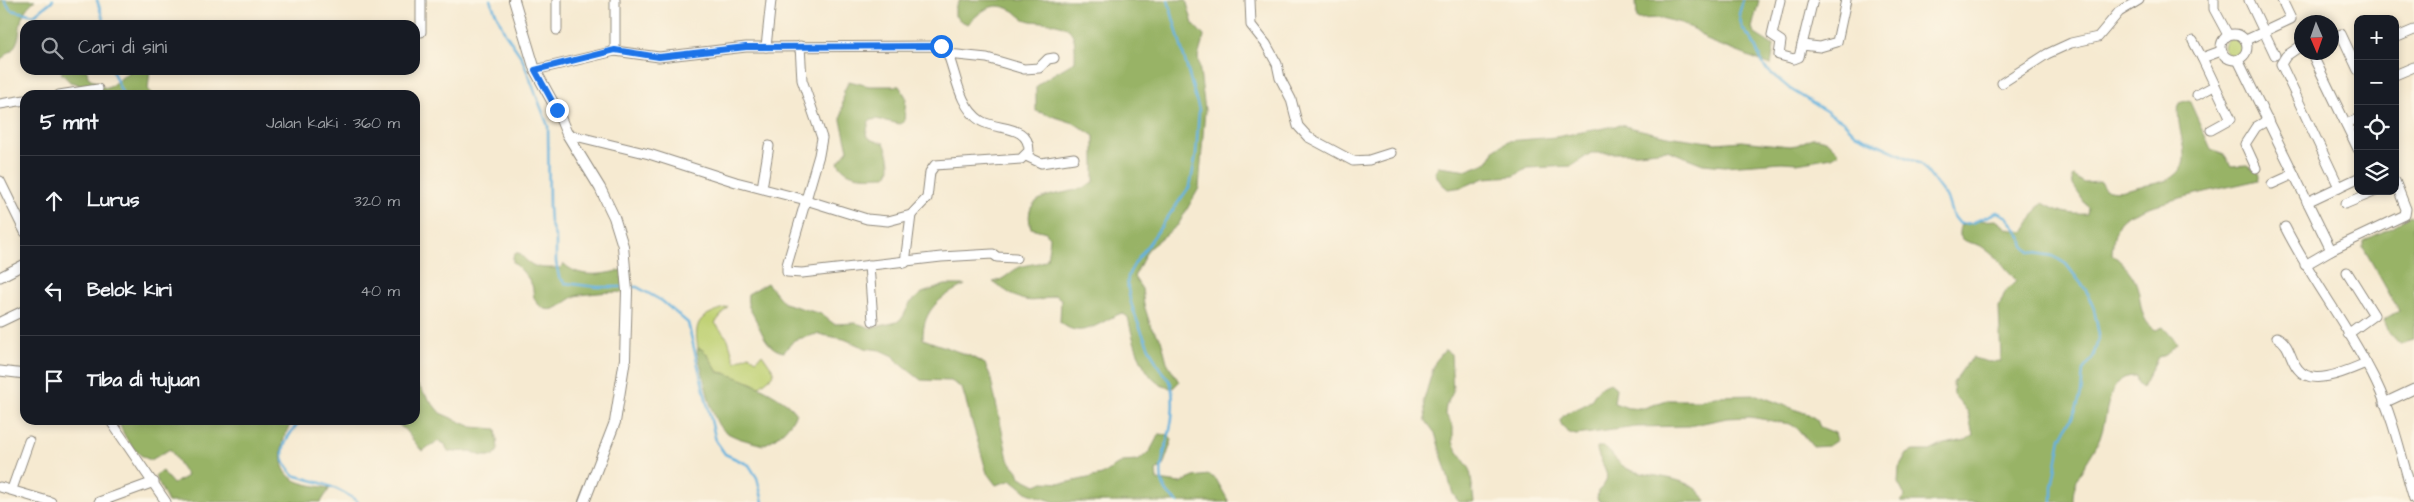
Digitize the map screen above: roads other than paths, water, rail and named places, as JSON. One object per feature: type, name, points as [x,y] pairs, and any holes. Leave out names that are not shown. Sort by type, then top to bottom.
[{"type":"street","points":[[421,0],[421,32]]},
{"type":"street","points":[[514,0],[538,69],[566,134],[600,188],[614,217],[623,246],[627,287],[625,359],[614,422],[584,502]]},
{"type":"street","points":[[557,0],[557,30]]},
{"type":"street","points":[[615,0],[615,50]]},
{"type":"street","points":[[766,47],[771,0]]},
{"type":"street","points":[[1250,0],[1251,25],[1266,44],[1277,64],[1280,78],[1291,99],[1298,126],[1302,132],[1308,138],[1353,161],[1369,160],[1391,153]]},
{"type":"street","points":[[1780,0],[1772,35],[1781,40],[1779,55],[1796,59],[1802,45],[1813,0]]},
{"type":"street","points":[[1802,45],[1820,47],[1836,42],[1846,0]]},
{"type":"street","points":[[2002,83],[2047,54],[2071,43],[2098,37],[2119,12],[2139,0]]},
{"type":"street","points":[[2214,0],[2214,9],[2228,35]]},
{"type":"street","points":[[2249,0],[2275,55]]},
{"type":"street","points":[[2246,40],[2291,19],[2282,0]]},
{"type":"street","points":[[2399,36],[2414,30]]},
{"type":"street","points":[[2238,34],[2246,40],[2247,52],[2238,60],[2228,59],[2221,51],[2221,42],[2228,35],[2238,34]]},
{"type":"street","points":[[2341,34],[2354,55]]},
{"type":"street","points":[[2194,41],[2231,119],[2211,130]]},
{"type":"street","points":[[800,46],[802,80],[822,138],[819,155],[787,265],[787,272],[802,273],[905,263],[941,257],[983,255],[1016,258]]},
{"type":"street","points":[[538,69],[615,50],[659,57],[746,47],[941,46],[946,49],[962,98],[975,116],[982,121],[1011,129],[1025,137],[1029,145],[1026,156],[1021,159],[935,165],[930,172],[927,198],[911,215],[888,221],[867,219],[649,154],[566,134]]},
{"type":"street","points":[[2294,50],[2286,56],[2281,64],[2339,187]]},
{"type":"street","points":[[2202,58],[2221,51]]},
{"type":"street","points":[[948,54],[987,58],[1024,69],[1039,68],[1048,59],[1054,58]]},
{"type":"street","points":[[2238,60],[2331,250]]},
{"type":"street","points":[[2316,60],[2354,141]]},
{"type":"street","points":[[2399,73],[2414,67]]},
{"type":"street","points":[[2197,95],[2214,86]]},
{"type":"street","points":[[92,90],[98,89]]},
{"type":"street","points":[[0,104],[20,101]]},
{"type":"street","points":[[2256,168],[2245,144],[2256,127],[2268,120]]},
{"type":"street","points":[[2346,124],[2354,120]]},
{"type":"street","points":[[762,188],[769,146]]},
{"type":"street","points":[[1026,156],[1041,163],[1074,158]]},
{"type":"street","points":[[2272,184],[2294,174]]},
{"type":"street","points":[[2308,202],[2354,180]]},
{"type":"street","points":[[0,181],[20,222]]},
{"type":"street","points":[[2304,265],[2405,215],[2406,209],[2399,192]]},
{"type":"street","points":[[2345,204],[2366,195]]},
{"type":"street","points":[[905,263],[911,215]]},
{"type":"street","points":[[2286,227],[2304,265],[2366,363],[2384,403],[2402,452],[2414,498]]},
{"type":"street","points":[[869,265],[873,321]]},
{"type":"street","points":[[0,277],[20,267]]},
{"type":"street","points":[[2347,272],[2374,315],[2348,334]]},
{"type":"street","points":[[0,322],[20,312]]},
{"type":"street","points":[[2277,337],[2285,342],[2298,369],[2305,375],[2313,377],[2340,374],[2366,363]]},
{"type":"street","points":[[0,371],[20,373]]},
{"type":"street","points":[[2384,403],[2414,390]]},
{"type":"street","points":[[114,425],[166,502]]},
{"type":"street","points":[[12,489],[29,441]]},
{"type":"street","points":[[98,502],[154,482]]},
{"type":"street","points":[[0,487],[51,502]]},
{"type":"waterway","points":[[4,0],[11,10],[34,15],[53,0]]},
{"type":"waterway","points":[[97,0],[103,20]]},
{"type":"waterway","points":[[490,0],[505,33],[522,58],[548,126],[550,222],[556,239],[556,262],[559,277],[565,283],[597,287],[625,287]]},
{"type":"waterway","points":[[1168,0],[1199,110],[1196,155],[1190,186],[1135,263],[1128,277],[1128,286],[1133,311],[1144,337],[1160,369],[1171,384],[1173,401],[1172,419],[1161,469],[1164,487],[1169,495],[1178,502]]},
{"type":"waterway","points":[[1743,0],[1739,14],[1742,28],[1752,40],[1765,68],[1790,89],[1844,122],[1856,134],[1921,164],[1947,198],[1952,214],[1960,224],[1972,223],[1997,212],[2007,217],[2022,239],[2024,246],[2030,252],[2053,256],[2066,264],[2086,290],[2094,309],[2099,335],[2093,358],[2083,370],[2081,394],[2076,410],[2061,438],[2052,487],[2052,502]]},
{"type":"waterway","points":[[114,75],[121,90]]},
{"type":"waterway","points":[[630,287],[637,287],[662,301],[688,323],[716,441],[725,454],[749,465],[757,478],[763,502]]},
{"type":"waterway","points":[[297,425],[290,433],[283,450],[285,463],[293,475],[335,488],[358,502]]}]
